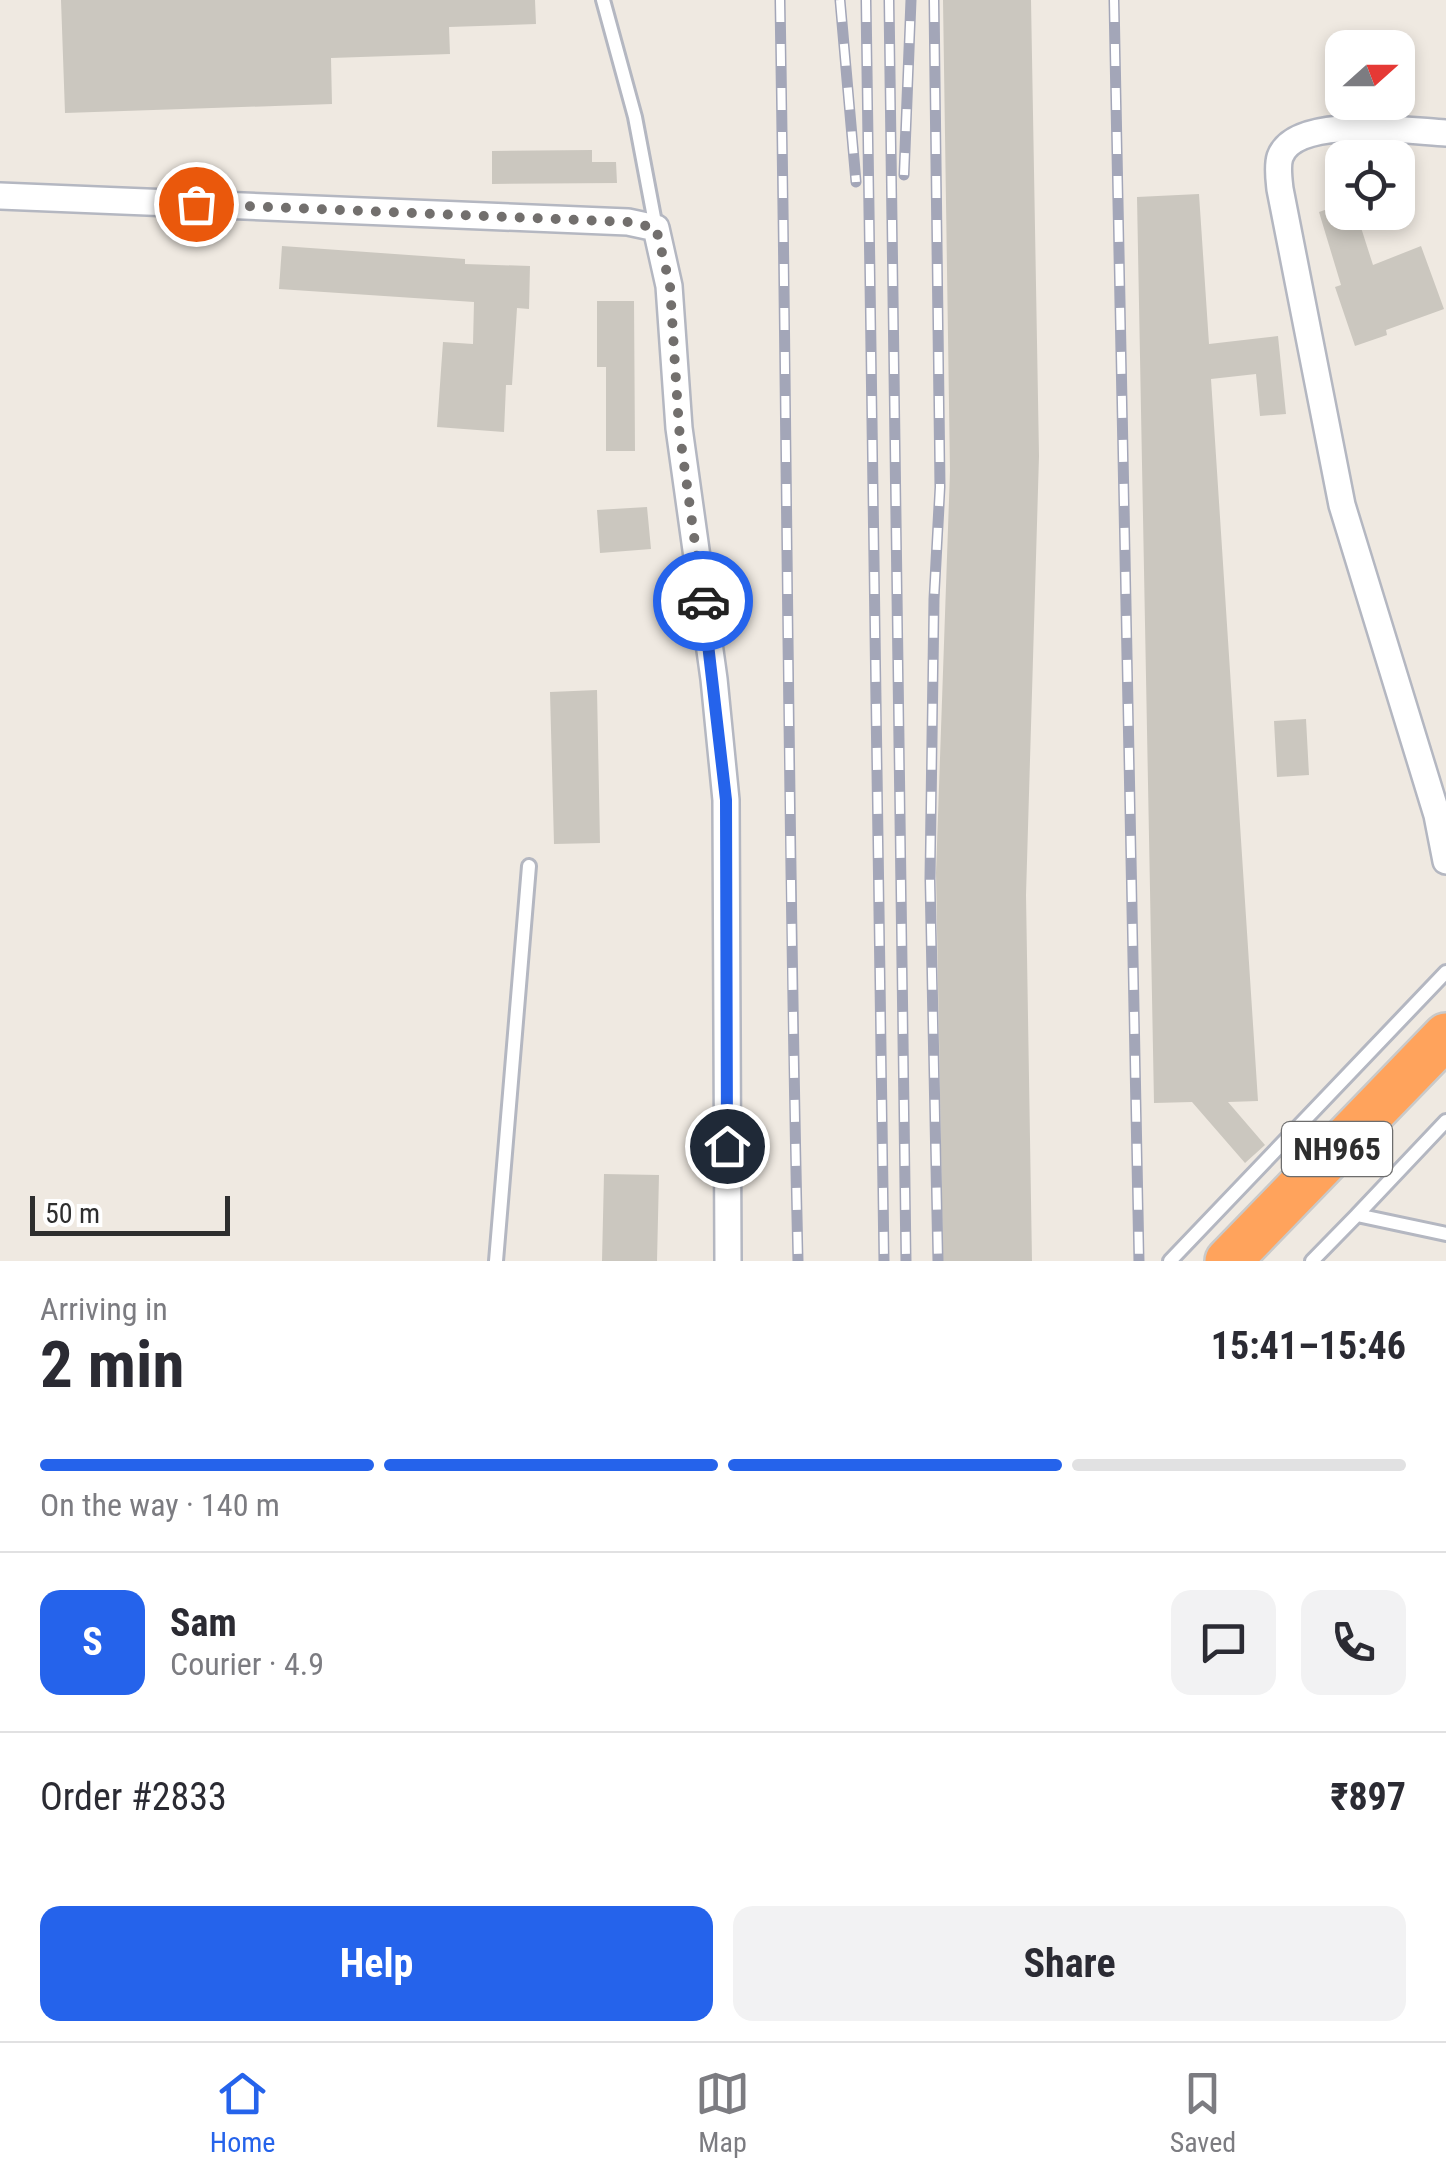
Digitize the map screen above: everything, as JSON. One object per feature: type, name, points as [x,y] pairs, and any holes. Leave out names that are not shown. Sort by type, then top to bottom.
[{"type":"highway","name":"NH965","points":[[1228,1261],[1446,1036]]},
{"type":"street","points":[[1446,133],[1364,128],[1310,133],[1290,142],[1279,158],[1280,189],[1342,505],[1437,815],[1446,861]]},
{"type":"street","points":[[0,196],[628,222],[656,228],[670,286],[679,428],[714,679],[726,800],[728,1261]]},
{"type":"lane","points":[[603,0],[634,117],[656,228]]},
{"type":"lane","points":[[496,1261],[529,866]]},
{"type":"lane","points":[[1170,1261],[1446,972]]},
{"type":"lane","points":[[1312,1261],[1446,1121]]},
{"type":"lane","points":[[1357,1215],[1446,1234]]},
{"type":"building","points":[[61,0],[535,0],[536,24],[449,27],[450,54],[331,58],[332,104],[65,113]]},
{"type":"building","points":[[943,0],[1031,0],[1039,456],[1026,895],[1032,1261],[943,1261],[936,873],[950,471]]},
{"type":"building","points":[[592,150],[592,162],[616,162],[617,183],[492,184],[492,151]]},
{"type":"building","points":[[1199,194],[1209,344],[1278,336],[1286,414],[1260,416],[1256,374],[1211,379],[1258,1101],[1228,1102],[1265,1145],[1245,1163],[1192,1102],[1154,1103],[1137,197]]},
{"type":"building","points":[[1325,210],[1325,230],[1362,230],[1373,265],[1421,246],[1444,309],[1355,346],[1335,287],[1341,285],[1319,212]]},
{"type":"building","points":[[282,246],[465,259],[465,264],[530,266],[529,309],[517,308],[512,385],[506,385],[504,432],[437,427],[443,342],[473,344],[474,302],[279,289]]},
{"type":"building","points":[[597,301],[634,301],[635,451],[606,451],[606,367],[597,367]]},
{"type":"building","points":[[647,507],[651,549],[600,553],[597,510]]},
{"type":"building","points":[[597,690],[600,843],[554,844],[550,692]]},
{"type":"building","points":[[1306,719],[1309,775],[1277,777],[1274,721]]},
{"type":"building","points":[[604,1174],[659,1175],[657,1261],[602,1261]]},
{"type":"railway","points":[[780,0],[798,1261]]},
{"type":"railway","points":[[840,0],[856,182]]},
{"type":"railway","points":[[866,0],[884,1261]]},
{"type":"railway","points":[[889,0],[906,1261]]},
{"type":"railway","points":[[904,175],[911,0]]},
{"type":"railway","points":[[934,0],[940,487],[934,599],[930,879],[938,1261]]},
{"type":"railway","points":[[1114,0],[1139,1261]]},
{"type":"way so far","points":[[196,204],[628,222],[656,228],[670,286],[679,428],[703,601]]},
{"type":"route","points":[[703,601],[726,800],[727,1146]]}]
